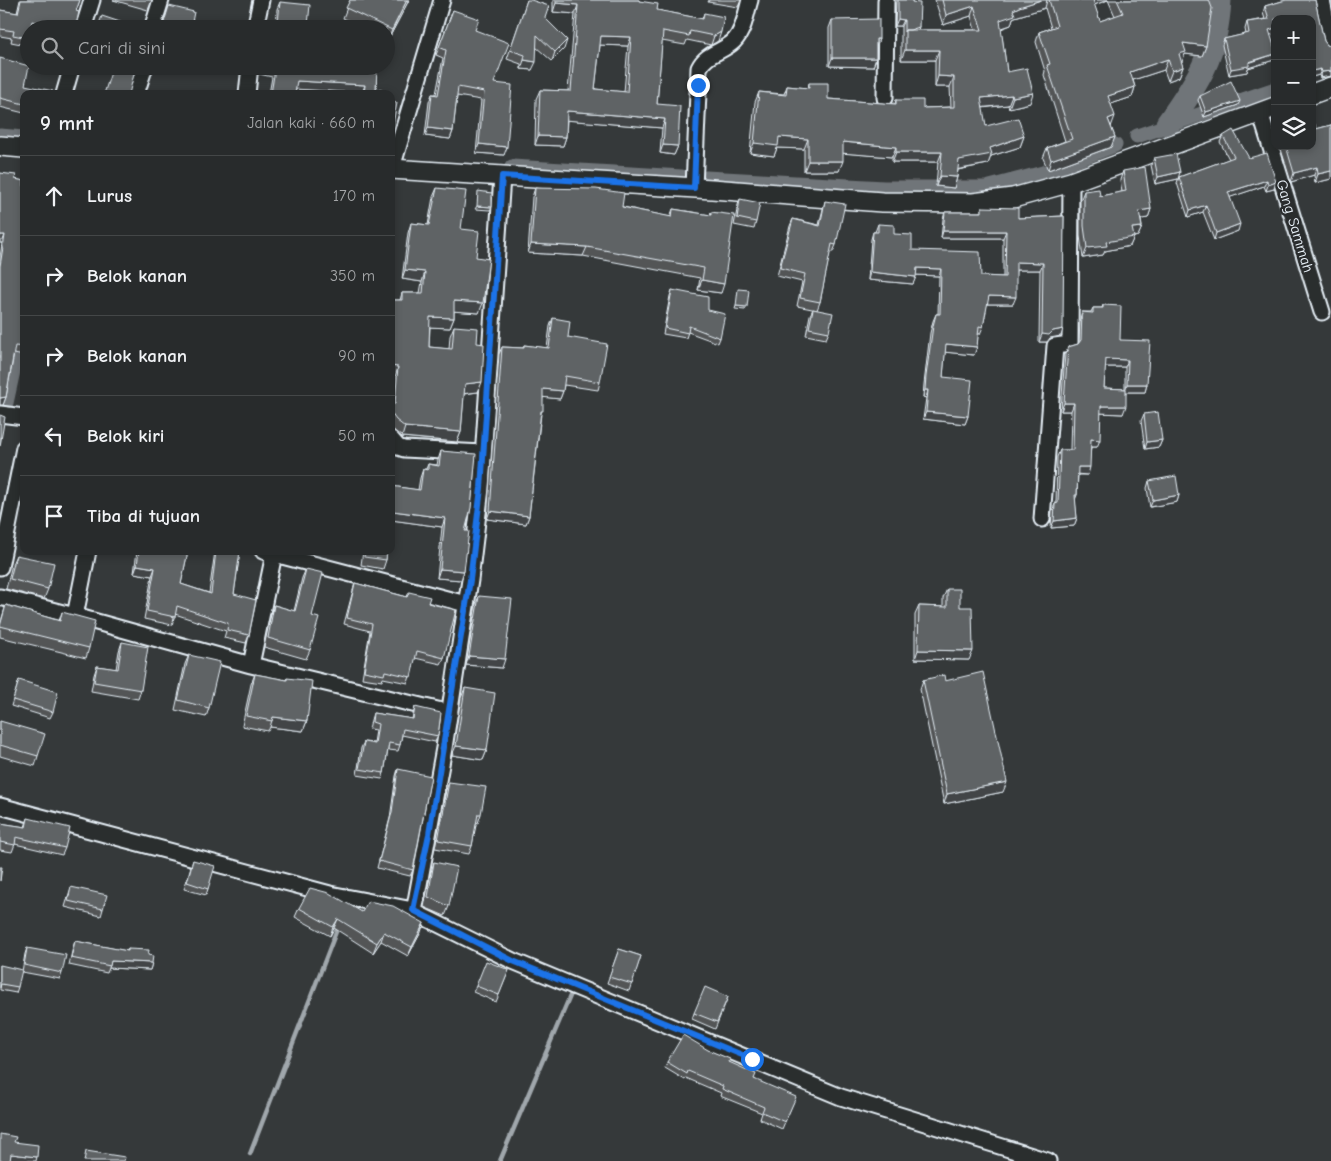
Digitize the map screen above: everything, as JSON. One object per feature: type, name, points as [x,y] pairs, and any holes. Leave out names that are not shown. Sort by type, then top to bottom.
[{"type":"main road","points":[[1316,93],[1331,87]]},
{"type":"main road","points":[[395,170],[694,188],[882,202],[944,204],[1013,198],[1071,182],[1267,110]]},
{"type":"main road","points":[[0,146],[20,148]]},
{"type":"street","points":[[86,20],[92,0]]},
{"type":"street","points":[[155,20],[161,0]]},
{"type":"street","points":[[257,20],[261,0]]},
{"type":"street","points":[[395,157],[442,0]]},
{"type":"street","points":[[694,188],[699,68],[711,54],[727,47],[736,40],[743,27],[750,0]]},
{"type":"street","points":[[885,98],[886,0]]},
{"type":"street","points":[[1322,0],[1331,45]]},
{"type":"street","points":[[65,90],[69,75]]},
{"type":"street","points":[[137,90],[142,75]]},
{"type":"street","points":[[247,90],[249,75]]},
{"type":"street","name":"Gang Sammah","points":[[1267,110],[1322,312]]},
{"type":"street","points":[[413,910],[426,850],[450,713],[466,604],[483,453],[502,176]]},
{"type":"street","points":[[1042,519],[1055,346],[1070,344],[1071,182]]},
{"type":"street","points":[[0,414],[20,416]]},
{"type":"street","points":[[395,444],[404,450],[483,453]]},
{"type":"street","points":[[0,567],[20,485]]},
{"type":"street","points":[[75,616],[87,555]]},
{"type":"street","points":[[252,665],[268,555]]},
{"type":"street","points":[[276,555],[466,604]]},
{"type":"street","points":[[0,597],[252,665],[450,713]]},
{"type":"street","points":[[0,806],[330,894],[413,910],[513,961],[841,1097],[1048,1161]]},
{"type":"building","points":[[21,0],[80,0],[76,11],[79,12],[77,20],[20,20],[20,36],[13,35],[14,31],[0,29],[0,10],[18,13]]},
{"type":"building","points":[[350,0],[407,0],[395,24],[395,20],[371,20],[346,8]]},
{"type":"building","points":[[527,0],[549,6],[545,18],[567,40],[555,52],[537,35],[536,62],[524,60],[525,55],[510,50]]},
{"type":"building","points":[[556,0],[639,0],[658,4],[657,10],[703,19],[704,13],[724,17],[721,32],[714,36],[690,31],[689,36],[663,31],[657,104],[680,106],[678,146],[663,145],[665,119],[567,111],[566,137],[538,136],[540,90],[571,91],[578,5],[556,3]],"holes":[[[601,36],[631,37],[627,92],[595,89]]]},
{"type":"building","points":[[898,0],[912,0],[912,2],[920,3],[919,27],[905,30],[904,32],[904,20],[898,19]]},
{"type":"building","points":[[942,0],[1041,0],[1019,7],[1013,10],[1015,15],[1000,20],[1007,72],[1027,68],[1033,93],[1013,97],[1012,95],[981,98],[986,126],[1018,118],[1024,136],[990,148],[992,154],[959,160],[957,177],[940,176],[942,152],[896,152],[896,147],[843,142],[843,161],[808,161],[808,139],[779,137],[778,146],[754,143],[759,92],[786,95],[787,86],[809,88],[809,83],[828,83],[828,99],[896,104],[896,100],[923,100],[923,108],[954,107],[954,77],[938,76],[939,50],[905,50],[905,30],[982,30],[974,6],[946,15]]},
{"type":"building","points":[[1049,0],[1093,0],[1100,21],[1123,13],[1117,0],[1209,0],[1212,8],[1206,46],[1183,43],[1186,52],[1179,54],[1183,67],[1172,71],[1168,59],[1130,72],[1135,87],[1108,96],[1115,116],[1108,119],[1115,137],[1051,160],[1047,148],[1072,139],[1047,65],[1050,64],[1039,32],[1057,26]]},
{"type":"building","points":[[1286,0],[1315,0],[1324,41],[1331,47],[1331,71],[1322,72],[1321,69],[1316,70],[1316,15],[1271,15],[1271,29],[1269,30],[1271,55],[1249,62],[1249,66],[1231,69],[1224,39],[1249,33],[1247,22],[1269,19],[1265,6]]},
{"type":"building","points":[[280,2],[310,5],[308,20],[278,20]]},
{"type":"building","points":[[169,6],[194,12],[192,20],[165,20]]},
{"type":"building","points":[[453,10],[479,19],[475,30],[509,43],[494,83],[512,85],[507,147],[479,144],[484,92],[458,87],[453,131],[428,128],[432,94],[438,95],[446,50],[439,47]]},
{"type":"building","points":[[102,16],[114,20],[100,20]]},
{"type":"building","points":[[879,19],[879,39],[876,39],[876,58],[832,58],[832,20]]},
{"type":"building","points":[[0,58],[20,64],[20,75],[27,75],[25,85],[48,90],[20,90],[20,103],[0,98]]},
{"type":"building","points":[[110,75],[134,75],[130,90],[105,90]]},
{"type":"building","points":[[274,75],[377,75],[376,89],[382,90],[364,90],[365,85],[297,81],[296,90],[272,90]]},
{"type":"building","points":[[1231,81],[1240,101],[1206,112],[1200,96]]},
{"type":"building","points":[[1331,125],[1331,171],[1318,174],[1317,167],[1294,173],[1287,150],[1316,150],[1316,129]]},
{"type":"building","points":[[1233,130],[1249,158],[1267,153],[1276,182],[1268,185],[1267,180],[1228,192],[1240,224],[1216,233],[1206,205],[1190,210],[1179,177],[1234,157],[1223,136]]},
{"type":"building","points":[[1176,154],[1180,172],[1158,177],[1154,158]]},
{"type":"building","points":[[1145,167],[1151,209],[1139,211],[1142,227],[1132,228],[1134,237],[1106,242],[1107,246],[1087,248],[1084,226],[1084,191],[1099,189],[1100,196],[1126,191],[1123,171]]},
{"type":"building","points":[[0,173],[16,175],[15,179],[20,180],[20,347],[15,346],[6,397],[0,398],[0,266],[5,235],[0,235]]},
{"type":"building","points":[[437,188],[466,191],[461,229],[479,231],[476,257],[489,259],[483,303],[454,301],[454,318],[430,317],[429,347],[452,349],[454,326],[478,328],[477,343],[484,344],[482,382],[465,384],[461,432],[405,427],[395,419],[398,367],[395,367],[395,300],[402,300],[402,293],[423,293],[425,272],[405,270],[411,223],[429,225]]},
{"type":"building","points":[[535,188],[596,189],[624,193],[622,207],[672,217],[673,209],[711,215],[711,212],[734,215],[724,284],[702,280],[704,268],[587,247],[531,244]]},
{"type":"building","points":[[478,191],[492,193],[492,207],[477,206]]},
{"type":"building","points":[[740,199],[760,203],[756,222],[737,218]]},
{"type":"building","points":[[825,201],[845,204],[836,245],[832,244],[820,302],[800,298],[805,274],[780,268],[793,219],[820,226]]},
{"type":"building","points":[[982,207],[1018,208],[1018,218],[1064,216],[1063,329],[1053,331],[1049,335],[1042,334],[1043,263],[1016,262],[1016,297],[989,296],[983,327],[979,326],[977,347],[946,344],[943,377],[972,380],[968,416],[926,412],[928,390],[925,390],[926,376],[933,326],[936,314],[940,314],[941,269],[917,268],[916,277],[870,272],[873,232],[878,232],[878,224],[894,225],[894,234],[912,235],[912,250],[980,252],[981,276],[1005,277],[1006,231],[943,231],[945,212],[982,212]]},
{"type":"building","points":[[738,289],[749,290],[747,307],[736,306]]},
{"type":"building","points":[[672,290],[708,297],[708,310],[725,314],[720,338],[689,326],[688,333],[665,328]]},
{"type":"building","points":[[1103,305],[1121,306],[1120,340],[1150,341],[1147,384],[1127,384],[1128,360],[1106,359],[1104,388],[1126,389],[1126,406],[1101,406],[1100,440],[1091,439],[1090,467],[1078,467],[1077,495],[1075,495],[1077,518],[1054,521],[1055,504],[1058,503],[1060,450],[1073,450],[1074,403],[1064,403],[1068,347],[1078,344],[1081,340],[1082,312],[1093,313],[1093,308],[1103,308]]},
{"type":"building","points":[[813,309],[833,313],[829,332],[809,328]]},
{"type":"building","points":[[553,318],[570,321],[568,337],[607,344],[600,382],[565,376],[563,391],[543,389],[543,411],[541,411],[529,516],[490,511],[502,347],[524,348],[524,345],[549,348]]},
{"type":"building","points":[[1158,412],[1162,440],[1147,442],[1144,414]]},
{"type":"building","points":[[0,415],[5,417],[0,446]]},
{"type":"building","points":[[441,451],[476,454],[471,508],[465,531],[469,531],[464,571],[440,569],[445,518],[395,511],[395,487],[420,490],[423,469],[428,470],[428,464],[439,466]]},
{"type":"building","points":[[1176,476],[1179,495],[1153,500],[1149,481]]},
{"type":"building","points":[[16,555],[54,563],[48,589],[10,579]]},
{"type":"building","points":[[138,555],[187,555],[181,584],[211,594],[216,555],[239,555],[234,594],[256,600],[249,635],[227,630],[228,623],[177,606],[175,617],[147,611],[155,568],[137,565]]},
{"type":"building","points":[[364,555],[387,555],[386,560],[364,557]]},
{"type":"building","points":[[306,569],[323,573],[312,616],[319,618],[310,650],[268,638],[274,605],[295,611]]},
{"type":"building","points":[[355,583],[407,597],[409,592],[430,597],[428,603],[456,610],[444,658],[417,651],[411,677],[385,671],[384,675],[364,671],[372,624],[347,618]]},
{"type":"building","points":[[947,589],[960,589],[960,607],[972,607],[973,651],[918,650],[919,606],[947,607]]},
{"type":"building","points":[[479,596],[512,599],[505,659],[469,656]]},
{"type":"building","points":[[6,605],[60,621],[62,612],[95,621],[89,648],[0,626]]},
{"type":"building","points":[[122,642],[148,647],[141,690],[94,682],[97,666],[118,669]]},
{"type":"building","points":[[189,655],[220,662],[209,708],[178,700]]},
{"type":"building","points":[[983,672],[1007,782],[947,794],[923,680],[944,675],[945,681]]},
{"type":"building","points":[[255,674],[287,680],[287,678],[312,681],[307,721],[273,717],[272,721],[246,716]]},
{"type":"building","points":[[19,680],[58,692],[53,712],[13,700]]},
{"type":"building","points":[[465,688],[495,693],[487,750],[456,746]]},
{"type":"building","points":[[415,707],[441,713],[438,736],[403,729],[400,745],[389,743],[384,773],[359,769],[364,742],[375,744],[378,724],[372,722],[373,713],[413,719]]},
{"type":"building","points":[[0,721],[45,734],[38,756],[0,745]]},
{"type":"building","points":[[398,769],[431,776],[413,870],[379,861],[392,812]]},
{"type":"building","points":[[449,782],[486,787],[481,814],[478,814],[472,846],[438,840]]},
{"type":"building","points":[[28,818],[70,828],[65,848],[16,837],[15,845],[0,842],[0,823],[26,827]]},
{"type":"building","points":[[193,860],[215,866],[208,889],[187,882]]},
{"type":"building","points":[[434,862],[457,867],[449,906],[428,897]]},
{"type":"building","points":[[71,887],[107,895],[103,909],[68,901]]},
{"type":"building","points":[[310,888],[329,893],[362,912],[368,901],[393,906],[424,923],[412,947],[384,932],[377,943],[338,919],[333,927],[299,908]]},
{"type":"building","points":[[75,941],[128,951],[128,949],[149,950],[148,955],[153,956],[152,963],[111,961],[110,966],[71,958]]},
{"type":"building","points":[[27,948],[66,955],[62,973],[24,965]]},
{"type":"building","points":[[619,949],[641,956],[632,984],[609,977]]},
{"type":"building","points":[[486,961],[509,970],[499,995],[476,986]]},
{"type":"building","points":[[0,965],[22,970],[18,987],[1,984],[0,988]]},
{"type":"building","points":[[705,987],[728,997],[717,1022],[694,1013]]},
{"type":"building","points":[[683,1035],[708,1050],[730,1059],[729,1062],[756,1074],[754,1079],[796,1097],[785,1122],[762,1112],[764,1107],[722,1089],[723,1086],[688,1071],[687,1074],[667,1062]]},
{"type":"building","points":[[0,1134],[16,1137],[14,1142],[38,1145],[37,1157],[11,1154],[10,1161],[0,1161]]},
{"type":"building","points":[[86,1151],[125,1157],[124,1161],[84,1161]]},
{"type":"waterway","points":[[1168,124],[1189,94],[1210,52],[1219,0]]},
{"type":"waterway","points":[[1137,136],[1271,90]]},
{"type":"waterway","points":[[0,136],[20,138]]},
{"type":"waterway","points":[[706,178],[884,188],[986,188],[1043,173],[1115,145]]},
{"type":"waterway","points":[[512,167],[682,177]]},
{"type":"waterway","points":[[6,403],[20,339]]},
{"type":"waterway","points":[[250,1154],[339,924]]},
{"type":"waterway","points":[[500,1161],[573,989]]},
{"type":"route","points":[[698,85],[694,188],[502,176],[481,488],[470,580],[429,834],[413,910],[416,914],[513,961],[752,1059]]}]
